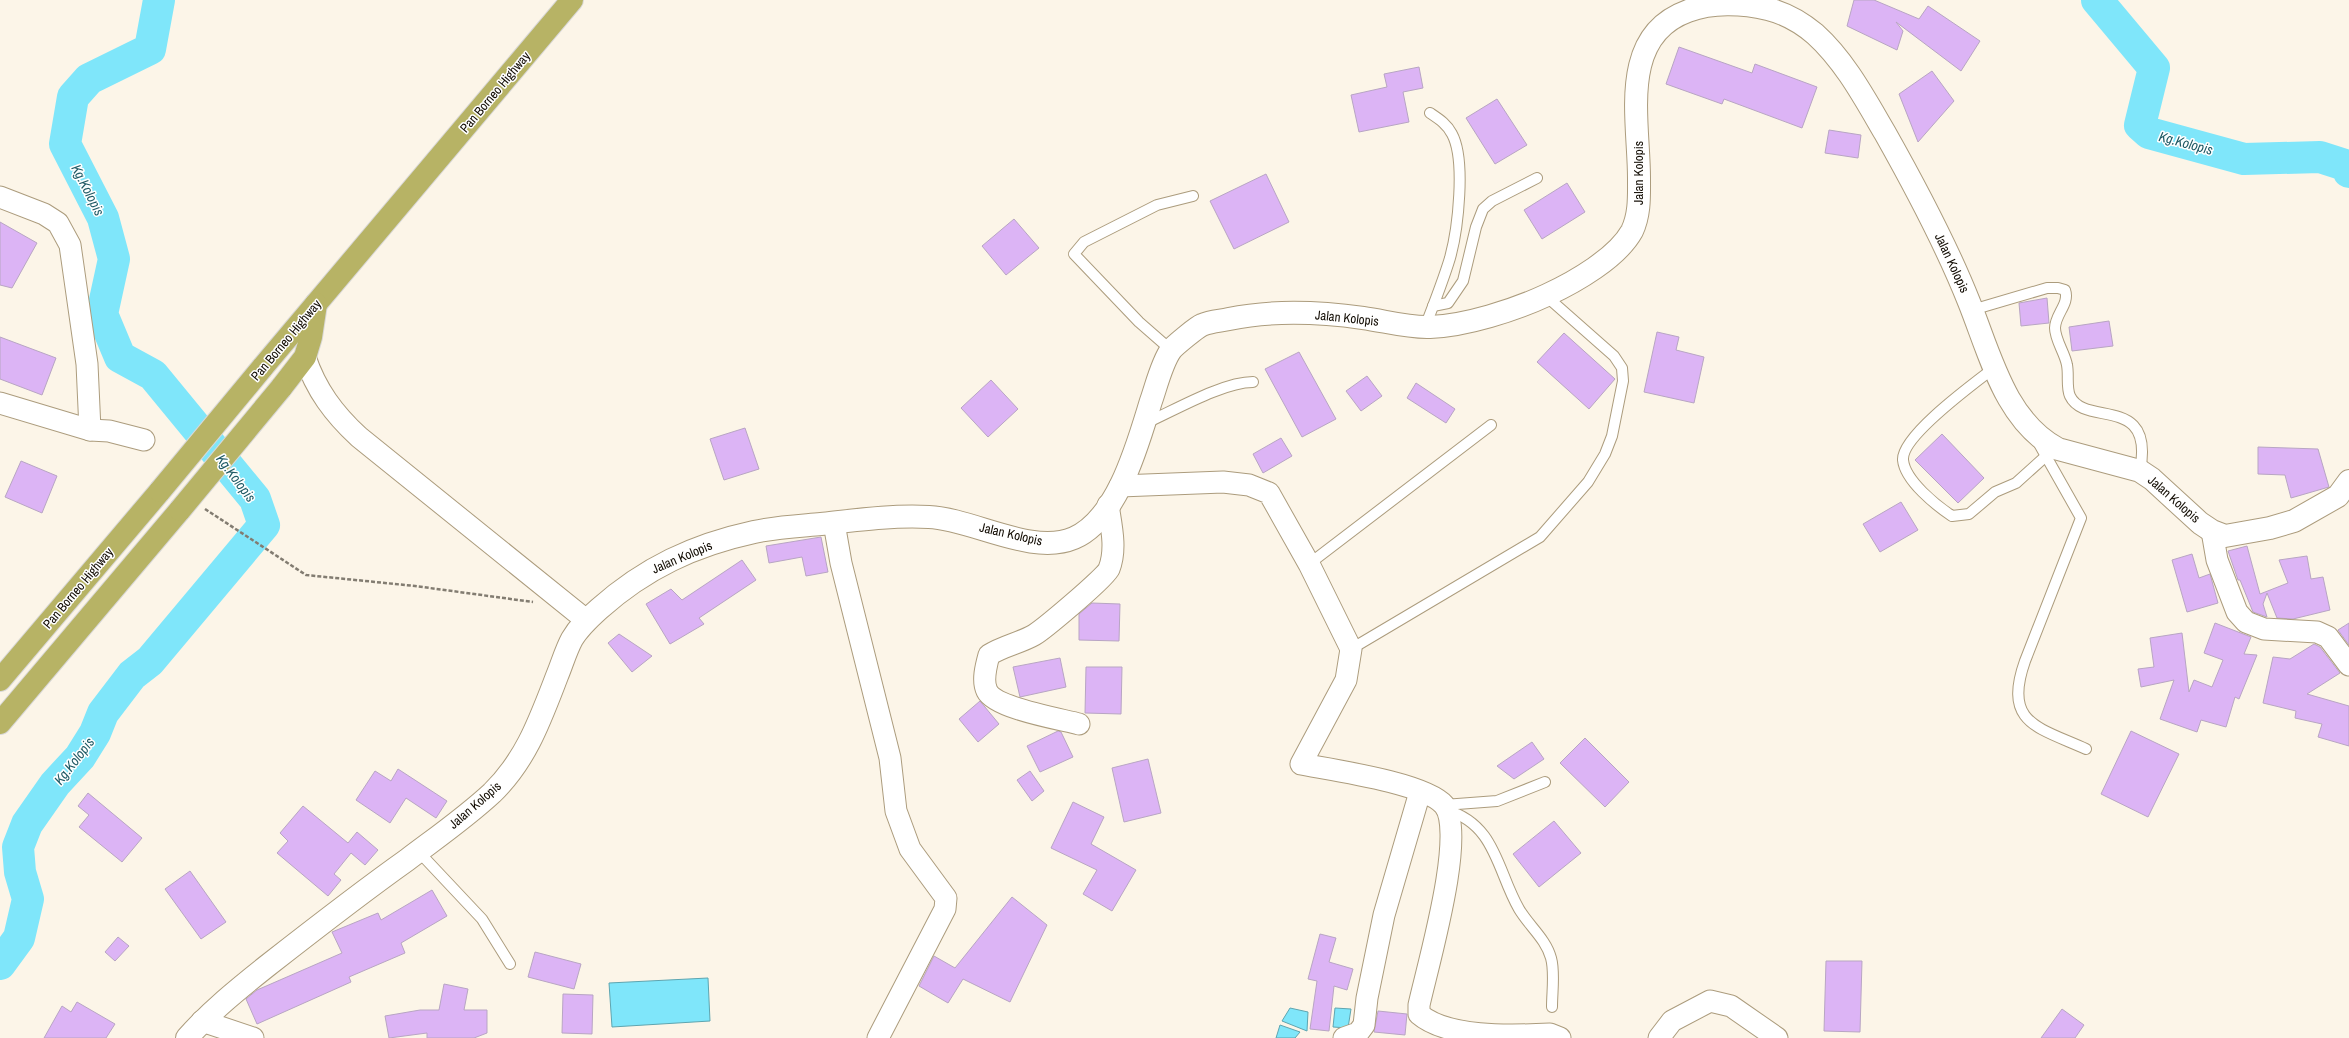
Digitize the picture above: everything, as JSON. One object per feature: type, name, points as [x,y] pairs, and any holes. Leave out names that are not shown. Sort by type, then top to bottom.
[{"type":"highway","name":"Pan Borneo Highway","points":[[0,680],[572,0]]},
{"type":"highway","points":[[0,723],[180,510],[305,357],[311,337],[316,304]]},
{"type":"street","name":"Jalan Kolopis","points":[[187,1038],[210,1012],[290,948],[470,812],[498,787],[524,756],[538,726],[571,641],[586,620],[619,591],[656,566],[686,552],[763,529],[910,516],[938,517],[1033,542],[1064,542],[1094,526],[1108,505],[1120,486],[1144,423],[1157,383],[1171,350],[1202,325],[1243,316],[1288,313],[1344,315],[1425,328],[1476,320],[1546,296],[1585,273],[1616,252],[1632,230],[1639,211],[1639,147],[1635,89],[1643,52],[1652,36],[1676,15],[1700,7],[1727,4],[1770,9],[1795,20],[1816,36],[1837,60],[1860,91],[1906,172],[1946,250],[1972,310],[1994,368],[2021,420],[2048,444],[2058,449],[2140,471],[2152,479],[2212,531],[2225,536],[2270,528],[2309,514],[2345,495]]},
{"type":"street","points":[[0,197],[44,214],[58,223],[70,245],[87,364],[100,430]]},
{"type":"street","points":[[305,357],[313,379],[324,398],[344,423],[586,620]]},
{"type":"street","points":[[0,403],[100,430],[144,440]]},
{"type":"street","points":[[1120,486],[1223,482],[1250,485],[1269,493],[1309,564],[1351,649],[1346,680],[1301,764],[1395,782],[1435,798],[1445,808],[1449,816],[1451,866],[1422,990],[1419,1014],[1433,1028],[1445,1034],[1461,1037],[1550,1034],[1560,1038]]},
{"type":"street","points":[[1079,724],[1007,706],[994,699],[987,692],[984,677],[989,655],[1001,648],[1033,636],[1060,615],[1109,571],[1113,544],[1108,505]]},
{"type":"street","points":[[834,523],[841,563],[890,758],[896,811],[910,849],[946,898],[945,909],[878,1038]]},
{"type":"street","points":[[2212,531],[2217,560],[2237,612],[2246,622],[2264,629],[2317,632],[2328,637],[2349,665]]},
{"type":"street","points":[[1350,1037],[1362,1030],[1364,1025],[1368,991],[1384,915],[1420,792]]},
{"type":"street","points":[[1659,1038],[1672,1021],[1710,1001],[1731,1006],[1777,1038]]},
{"type":"street","points":[[202,1021],[253,1038]]},
{"type":"lane","points":[[1425,328],[1453,244],[1460,177],[1457,148],[1452,134],[1442,121],[1430,113]]},
{"type":"lane","points":[[1433,306],[1447,304],[1459,290],[1466,273],[1479,218],[1488,204],[1537,178]]},
{"type":"lane","points":[[1171,350],[1139,322],[1074,254],[1084,242],[1150,209],[1193,196]]},
{"type":"lane","points":[[1972,310],[2047,288],[2064,290],[2065,302],[2058,316],[2055,329],[2067,364],[2069,394],[2078,404],[2121,417],[2133,426],[2140,436],[2142,446],[2140,471]]},
{"type":"lane","points":[[1351,649],[1540,536],[1588,482],[1605,454],[1612,436],[1623,381],[1622,368],[1614,356],[1546,296]]},
{"type":"lane","points":[[1994,368],[1947,405],[1907,445],[1903,459],[1909,474],[1931,502],[1952,516],[1969,514],[1995,492],[2016,482],[2046,456]]},
{"type":"lane","points":[[1144,423],[1223,388],[1240,382],[1253,382]]},
{"type":"lane","points":[[1309,564],[1492,425]]},
{"type":"lane","points":[[2034,433],[2081,518],[2017,682],[2018,699],[2021,711],[2029,722],[2086,748]]},
{"type":"lane","points":[[1445,808],[1497,801],[1544,782]]},
{"type":"lane","points":[[1445,808],[1468,819],[1481,831],[1497,858],[1520,911],[1547,948],[1552,964],[1552,1007]]},
{"type":"lane","points":[[418,852],[482,919],[510,964]]},
{"type":"path","points":[[202,505],[207,511],[273,552],[306,575],[415,586],[539,603]]},
{"type":"water","points":[[708,978],[710,1021],[612,1027],[609,983]]},
{"type":"water","points":[[1290,1008],[1308,1012],[1307,1031],[1282,1021]]},
{"type":"water","points":[[1335,1008],[1351,1009],[1348,1028],[1333,1027]]},
{"type":"water","points":[[1280,1025],[1300,1032],[1295,1038],[1276,1038]]},
{"type":"building","points":[[1854,0],[1874,0],[1919,19],[1928,6],[1980,41],[1961,71],[1896,22],[1903,31],[1897,50],[1847,26]]},
{"type":"building","points":[[1679,47],[1752,73],[1755,64],[1817,87],[1802,128],[1724,99],[1722,104],[1666,84]]},
{"type":"building","points":[[1419,67],[1423,88],[1403,92],[1409,122],[1359,132],[1351,95],[1387,87],[1384,74]]},
{"type":"building","points":[[1932,71],[1954,101],[1918,142],[1899,94]]},
{"type":"building","points":[[1497,99],[1527,145],[1495,164],[1466,118]]},
{"type":"building","points":[[1829,130],[1861,135],[1858,158],[1825,153]]},
{"type":"building","points":[[1266,174],[1289,222],[1234,249],[1210,201]]},
{"type":"building","points":[[1567,183],[1585,212],[1542,239],[1524,210]]},
{"type":"building","points":[[1014,219],[1039,248],[1006,275],[982,246]]},
{"type":"building","points":[[0,222],[37,243],[12,288],[0,285]]},
{"type":"building","points":[[2047,298],[2049,323],[2021,326],[2019,303]]},
{"type":"building","points":[[2109,321],[2113,346],[2072,351],[2069,327]]},
{"type":"building","points":[[1657,332],[1679,337],[1676,350],[1704,357],[1694,403],[1644,392]]},
{"type":"building","points":[[1564,333],[1615,379],[1589,409],[1537,362]]},
{"type":"building","points":[[0,337],[56,358],[42,395],[0,379]]},
{"type":"building","points":[[1299,352],[1336,419],[1302,437],[1265,369]]},
{"type":"building","points":[[1367,376],[1382,396],[1361,411],[1346,391]]},
{"type":"building","points":[[991,380],[1018,409],[988,437],[961,408]]},
{"type":"building","points":[[1416,383],[1455,409],[1446,423],[1407,398]]},
{"type":"building","points":[[745,428],[759,469],[724,480],[710,439]]},
{"type":"building","points":[[1942,434],[1984,478],[1958,503],[1915,460]]},
{"type":"building","points":[[1281,438],[1292,456],[1263,473],[1253,454]]},
{"type":"building","points":[[2258,447],[2318,449],[2329,487],[2291,498],[2285,475],[2258,474]]},
{"type":"building","points":[[21,461],[57,476],[42,513],[5,497]]},
{"type":"building","points":[[1901,502],[1918,530],[1880,552],[1863,524]]},
{"type":"building","points":[[821,537],[828,572],[806,576],[802,557],[769,563],[766,546]]},
{"type":"building","points":[[2247,546],[2260,594],[2288,583],[2279,560],[2307,556],[2311,579],[2323,577],[2330,610],[2293,619],[2277,618],[2267,593],[2263,604],[2267,617],[2253,612],[2240,580],[2238,580],[2228,551]]},
{"type":"building","points":[[2192,554],[2199,578],[2210,574],[2218,603],[2187,612],[2172,560]]},
{"type":"building","points":[[742,560],[756,580],[699,618],[704,624],[670,644],[646,604],[671,589],[682,600]]},
{"type":"building","points":[[1092,603],[1120,604],[1119,641],[1079,640],[1079,614]]},
{"type":"building","points":[[2215,623],[2251,637],[2244,654],[2257,655],[2239,699],[2235,697],[2226,727],[2201,720],[2197,732],[2160,719],[2174,680],[2141,687],[2138,669],[2154,667],[2150,638],[2182,633],[2189,692],[2194,680],[2212,687],[2223,660],[2204,653]]},
{"type":"building","points":[[2349,623],[2349,645],[2338,630]]},
{"type":"building","points":[[619,634],[652,656],[632,672],[608,643]]},
{"type":"building","points":[[2314,644],[2320,647],[2340,673],[2307,694],[2349,706],[2349,746],[2318,737],[2322,724],[2295,718],[2296,711],[2263,703],[2273,657],[2290,659]]},
{"type":"building","points":[[1060,658],[1066,687],[1020,697],[1013,667]]},
{"type":"building","points":[[1086,667],[1122,667],[1121,714],[1085,713]]},
{"type":"building","points":[[980,701],[999,724],[978,742],[959,719]]},
{"type":"building","points":[[1058,731],[1061,732],[1073,757],[1040,772],[1027,746]]},
{"type":"building","points":[[2131,731],[2179,754],[2148,817],[2101,794]]},
{"type":"building","points":[[1585,738],[1629,782],[1605,807],[1560,763]]},
{"type":"building","points":[[1532,742],[1544,759],[1514,779],[1497,766]]},
{"type":"building","points":[[1148,759],[1161,813],[1124,822],[1112,768]]},
{"type":"building","points":[[398,769],[447,801],[436,818],[406,798],[390,823],[356,800],[375,771],[391,781]]},
{"type":"building","points":[[1030,771],[1044,791],[1032,801],[1017,780]]},
{"type":"building","points":[[88,793],[142,838],[122,862],[79,827],[89,815],[78,806]]},
{"type":"building","points":[[1073,802],[1104,817],[1091,844],[1136,870],[1112,911],[1083,894],[1097,870],[1051,848]]},
{"type":"building","points":[[303,806],[348,843],[357,832],[378,850],[365,865],[351,853],[334,874],[341,880],[328,896],[277,853],[288,841],[280,833]]},
{"type":"building","points":[[1554,821],[1581,853],[1539,887],[1513,854]]},
{"type":"building","points":[[190,871],[226,922],[201,939],[165,889]]},
{"type":"building","points":[[432,890],[447,916],[401,943],[405,953],[349,977],[351,982],[257,1024],[246,999],[257,990],[342,953],[332,932],[378,913],[381,920]]},
{"type":"building","points":[[1012,897],[1047,925],[1010,1002],[963,979],[948,1003],[919,986],[934,956],[955,968]]},
{"type":"building","points":[[1320,934],[1336,938],[1329,962],[1353,969],[1347,990],[1334,986],[1329,1031],[1310,1029],[1317,981],[1308,979]]},
{"type":"building","points":[[118,937],[129,946],[115,961],[105,952]]},
{"type":"building","points":[[535,952],[581,964],[574,989],[528,977]]},
{"type":"building","points":[[1826,961],[1862,961],[1860,1032],[1824,1031]]},
{"type":"building","points":[[444,984],[468,989],[464,1010],[487,1010],[487,1033],[474,1038],[427,1038],[427,1033],[389,1038],[385,1016],[420,1010],[439,1010]]},
{"type":"building","points":[[563,994],[593,995],[592,1034],[562,1033]]},
{"type":"building","points":[[77,1002],[115,1024],[106,1038],[44,1038],[62,1006],[71,1012]]},
{"type":"building","points":[[2062,1009],[2084,1025],[2075,1038],[2041,1038]]},
{"type":"building","points":[[1378,1011],[1407,1014],[1405,1035],[1374,1032]]},
{"type":"waterway","name":"Kg.Kolopis","points":[[0,964],[19,938],[28,899],[20,872],[18,847],[27,824],[55,784],[80,757],[95,733],[103,713],[132,675],[150,661],[264,525],[255,499],[153,375],[120,357],[102,314],[114,259],[103,218],[65,144],[73,97],[89,79],[150,49],[159,0]]},
{"type":"waterway","name":"Kg.Kolopis","points":[[2097,0],[2154,68],[2140,125],[2149,133],[2244,159],[2320,157],[2348,166],[2349,172]]}]
